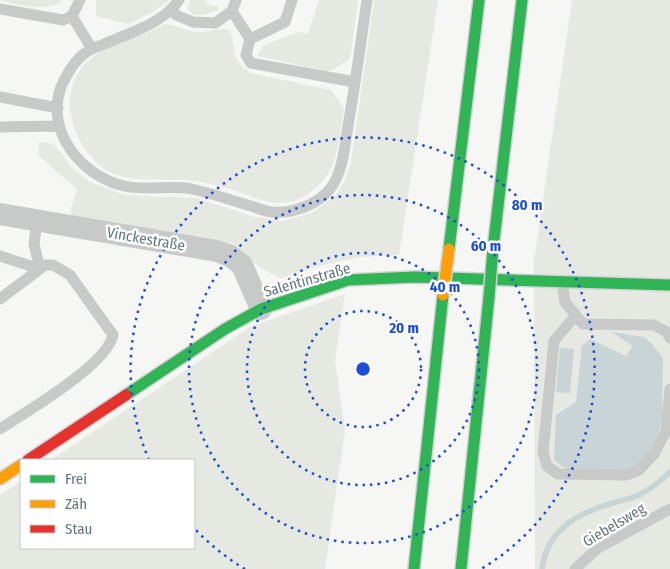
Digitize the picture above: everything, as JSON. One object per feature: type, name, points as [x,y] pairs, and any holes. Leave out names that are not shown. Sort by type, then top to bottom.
[{"type":"main road","points":[[414,569],[448,249],[479,0]]},
{"type":"main road","points":[[461,569],[493,249],[522,0]]},
{"type":"main road","points":[[504,156],[527,53]]},
{"type":"main road","name":"Salentinstraße","points":[[30,459],[225,329],[261,309],[348,280],[415,277],[670,285]]},
{"type":"main road","points":[[0,479],[20,465]]},
{"type":"street","name":"Vinckestraße","points":[[0,214],[217,251],[230,256],[242,265],[261,309]]},
{"type":"lane","points":[[0,9],[63,20],[72,16],[80,0]]},
{"type":"lane","points":[[250,39],[285,22],[292,0]]},
{"type":"lane","points":[[176,5],[149,24],[84,53],[71,69],[62,86],[58,108],[59,126],[64,141],[85,166],[103,180],[126,187],[190,189],[272,212],[298,210],[321,197],[330,188],[338,173],[355,82],[367,0]]},
{"type":"lane","points":[[176,5],[176,16],[193,22],[215,23],[234,5],[250,39],[246,55],[251,63],[355,82]]},
{"type":"lane","points":[[72,16],[92,49]]},
{"type":"lane","points":[[0,97],[58,108]]},
{"type":"lane","points":[[0,127],[59,126]]},
{"type":"lane","points":[[37,221],[34,244],[40,269]]},
{"type":"lane","points":[[0,256],[40,269]]},
{"type":"lane","points":[[0,299],[46,264],[53,265],[70,275],[113,335],[111,342],[102,355],[87,369],[0,429]]},
{"type":"lane","points":[[562,282],[565,302],[583,324],[654,325],[667,332],[670,338]]},
{"type":"lane","points":[[576,315],[554,341],[543,452],[547,466],[558,474],[627,475],[639,470],[654,454],[666,431],[670,389]]},
{"type":"lane","name":"Giebelsweg","points":[[575,569],[598,548],[670,509]]},
{"type":"shaded area","points":[[0,0],[63,0],[50,6],[32,7]]},
{"type":"shaded area","points":[[96,0],[170,0],[153,12],[128,24],[96,16]]},
{"type":"shaded area","points":[[190,0],[207,0],[206,4],[217,6],[219,9],[209,14],[192,14],[188,7]]},
{"type":"shaded area","points":[[319,0],[358,0],[350,59],[332,70],[326,71],[258,56],[264,45],[298,32],[308,34]]},
{"type":"shaded area","points":[[374,0],[438,0],[399,255],[360,257],[323,265],[280,278],[259,267],[239,250],[73,217],[70,212],[77,189],[38,155],[39,142],[54,144],[71,166],[89,182],[125,195],[196,198],[255,217],[282,221],[312,213],[336,195],[345,180],[351,163]]},
{"type":"shaded area","points":[[572,0],[670,0],[670,569],[535,569],[534,261]]},
{"type":"shaded area","points":[[164,24],[195,32],[221,29],[230,30],[237,59],[251,73],[331,90],[344,108],[339,142],[333,164],[322,182],[310,193],[298,199],[286,203],[274,203],[200,182],[122,177],[108,171],[93,159],[84,148],[73,123],[70,97],[73,83],[80,71],[95,55]]},
{"type":"shaded area","points":[[345,294],[335,361],[345,431],[325,569],[0,569],[0,495],[20,482],[20,549],[195,549],[195,459],[52,459],[250,327]]},
{"type":"shaded area","points":[[611,332],[644,337],[663,358],[662,420],[656,441],[643,462],[628,471],[566,469],[554,460],[556,415],[576,402],[582,346],[590,339],[626,356],[633,346]]},
{"type":"shaded area","points":[[560,348],[574,349],[570,393],[556,392]]},
{"type":"waterway","points":[[542,569],[550,543],[566,525],[576,518],[600,507],[639,495],[656,485],[670,472]]},
{"type":"traffic: fast","points":[[449,249],[479,0]]},
{"type":"traffic: fast","points":[[493,249],[522,0]]},
{"type":"traffic: fast","points":[[489,297],[493,249]]},
{"type":"traffic: fast","points":[[126,395],[225,329],[261,309],[348,280],[415,277],[670,285]]},
{"type":"traffic: fast","points":[[414,569],[443,295]]},
{"type":"traffic: fast","points":[[461,569],[489,297]]},
{"type":"traffic: slow","points":[[443,295],[449,249]]},
{"type":"traffic: slow","points":[[0,479],[20,466]]},
{"type":"traffic: jam","points":[[30,459],[126,395]]}]
